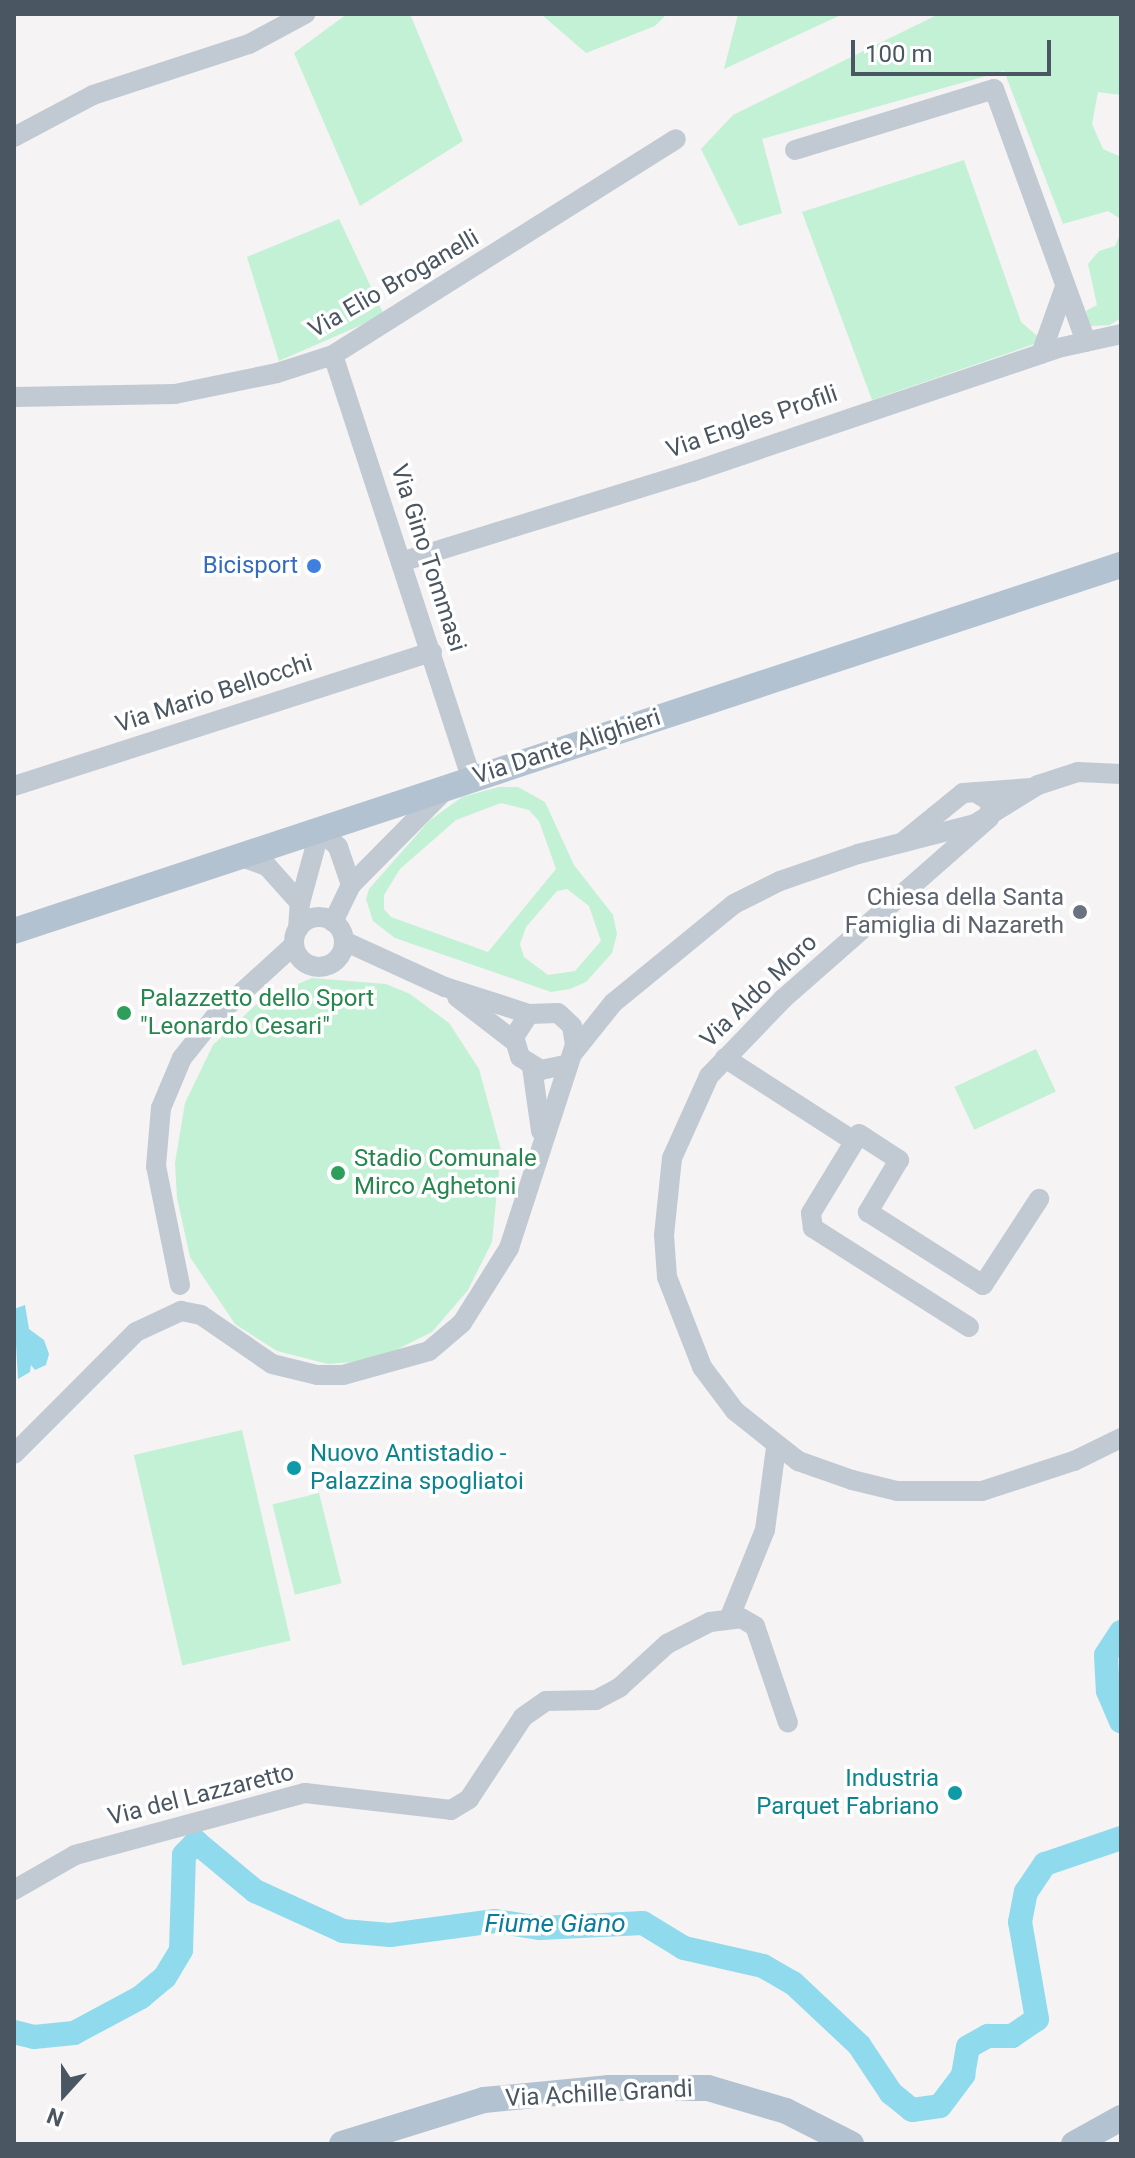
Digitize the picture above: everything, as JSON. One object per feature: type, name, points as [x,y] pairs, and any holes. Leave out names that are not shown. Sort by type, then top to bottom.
[{"type":"main road","name":"Via Dante Alighieri","points":[[14,931],[1121,565]]},
{"type":"main road","name":"Via Achille Grandi","points":[[342,2144],[484,2100],[609,2088],[733,2093],[786,2111],[851,2144]]},
{"type":"main road","points":[[1074,2144],[1121,2118]]},
{"type":"street","points":[[14,137],[93,95],[249,44],[305,14]]},
{"type":"street","points":[[795,150],[994,89],[1086,342]]},
{"type":"street","name":"Via Elio Broganelli","points":[[14,397],[175,394],[277,373],[333,355],[676,139]]},
{"type":"street","points":[[1041,354],[1065,287]]},
{"type":"street","name":"Via Engles Profili","points":[[401,562],[692,472],[1041,354],[1121,334]]},
{"type":"street","name":"Via Gino Tommasi","points":[[333,355],[432,652],[460,782]]},
{"type":"street","name":"Via Mario Bellocchi","points":[[14,786],[432,652]]},
{"type":"street","points":[[904,841],[966,795],[1031,788],[1078,772],[1108,770],[1121,774]]},
{"type":"street","points":[[340,950],[333,922],[351,885],[460,782]]},
{"type":"street","points":[[532,1067],[568,1060],[613,1003],[734,904],[780,881],[904,841],[989,818],[1031,788]]},
{"type":"street","points":[[966,795],[991,802],[989,818]]},
{"type":"street","name":"Via Aldo Moro","points":[[927,872],[942,832],[966,795]]},
{"type":"street","name":"Via Aldo Moro","points":[[989,818],[725,1058],[702,1089],[672,1158],[664,1235],[667,1277],[702,1367],[735,1411],[776,1448],[852,1480],[897,1491],[982,1491],[1074,1461],[1121,1438]]},
{"type":"street","points":[[311,966],[296,937],[300,903],[320,830],[338,847],[351,885]]},
{"type":"street","points":[[239,856],[267,866],[300,903]]},
{"type":"street","points":[[180,1285],[156,1166],[161,1108],[182,1058],[198,1038],[260,981],[296,937],[318,917],[333,922]]},
{"type":"street","points":[[14,1454],[126,1340],[158,1318],[181,1311],[201,1315],[272,1364],[317,1375],[343,1375],[428,1352],[462,1323],[509,1248],[575,1036],[569,1022],[548,1010],[529,1014],[445,987],[386,960],[340,950],[311,966],[260,981]]},
{"type":"street","points":[[445,987],[514,1041],[520,1057],[532,1067],[542,1136]]},
{"type":"street","points":[[569,1022],[613,1003]]},
{"type":"street","points":[[514,1041],[517,1027],[529,1014]]},
{"type":"street","points":[[725,1058],[854,1141]]},
{"type":"street","points":[[969,1327],[808,1221],[859,1134],[899,1160],[868,1212],[983,1285],[1039,1199]]},
{"type":"street","points":[[776,1448],[765,1530],[729,1619],[741,1618],[760,1634],[788,1723]]},
{"type":"street","name":"Via del Lazzaretto","points":[[14,1890],[75,1855],[305,1793],[451,1810],[469,1799],[503,1741],[535,1709],[564,1698],[596,1700],[620,1687],[689,1630],[729,1619]]},
{"type":"green space","points":[[347,14],[410,14],[463,141],[360,206],[294,53]]},
{"type":"green space","points":[[541,14],[667,14],[655,26],[586,53]]},
{"type":"green space","points":[[738,14],[843,14],[724,69]]},
{"type":"green space","points":[[939,14],[1121,14],[1121,95],[1098,92],[1092,124],[1103,149],[1121,157],[1121,219],[1108,211],[1063,224],[1004,71],[762,139],[782,213],[739,226],[701,149],[733,115]]},
{"type":"green space","points":[[964,160],[1021,322],[1043,341],[872,400],[802,212]]},
{"type":"green space","points":[[339,219],[384,315],[279,361],[247,257]]},
{"type":"green space","points":[[1121,232],[1121,318],[1110,325],[1090,326],[1086,311],[1097,305],[1088,264],[1099,251],[1115,246]]},
{"type":"green space","points":[[499,787],[518,787],[545,802],[574,865],[613,915],[617,934],[612,953],[586,982],[551,992],[395,938],[373,921],[366,899],[369,889],[429,821],[462,797]],"holes":[[[501,803],[529,810],[539,821],[556,869],[488,952],[391,917],[384,909],[384,895],[400,869],[456,820]],[[567,889],[589,906],[601,941],[575,971],[548,975],[524,957],[520,944],[526,927],[557,891]]]},
{"type":"green space","name":"Stadio Comunale Mirco Aghetoni","points":[[312,978],[386,984],[410,994],[449,1023],[479,1069],[501,1150],[492,1242],[468,1290],[432,1332],[382,1357],[328,1364],[277,1351],[235,1324],[190,1257],[177,1198],[175,1163],[185,1103],[213,1045],[262,999]]},
{"type":"green space","points":[[1036,1049],[1056,1092],[974,1130],[954,1087]]},
{"type":"green space","points":[[242,1430],[291,1640],[182,1665],[134,1455]]},
{"type":"green space","points":[[319,1493],[341,1583],[295,1595],[272,1505]]},
{"type":"water","points":[[25,1305],[29,1329],[44,1340],[49,1354],[46,1365],[35,1370],[31,1365],[30,1372],[18,1379],[14,1309]]},
{"type":"waterway","name":"Fiume Giano","points":[[1121,1632],[1106,1655],[1108,1691],[1121,1721]]},
{"type":"waterway","name":"Fiume Giano","points":[[14,2032],[34,2037],[74,2033],[141,1997],[165,1977],[181,1950],[184,1855],[196,1842],[255,1891],[343,1931],[390,1935],[495,1921],[540,1928],[643,1923],[684,1948],[763,1966],[793,1983],[859,2045],[891,2093],[912,2110],[940,2106],[963,2075],[968,2047],[988,2036],[1012,2036],[1037,2019],[1020,1922],[1026,1892],[1045,1864],[1121,1838]]},
{"type":"place","name":"Bicisport","points":[[314,566]]},
{"type":"place","name":"Chiesa della Santa Famiglia di Nazareth","points":[[1080,912]]},
{"type":"place","name":"Palazzetto dello Sport \"Leonardo Cesari\"","points":[[124,1013]]},
{"type":"place","name":"Stadio Comunale Mirco Aghetoni","points":[[338,1173]]},
{"type":"place","name":"Nuovo Antistadio - Palazzina spogliatoi","points":[[294,1468]]},
{"type":"place","name":"Industria Parquet Fabriano","points":[[955,1793]]}]
